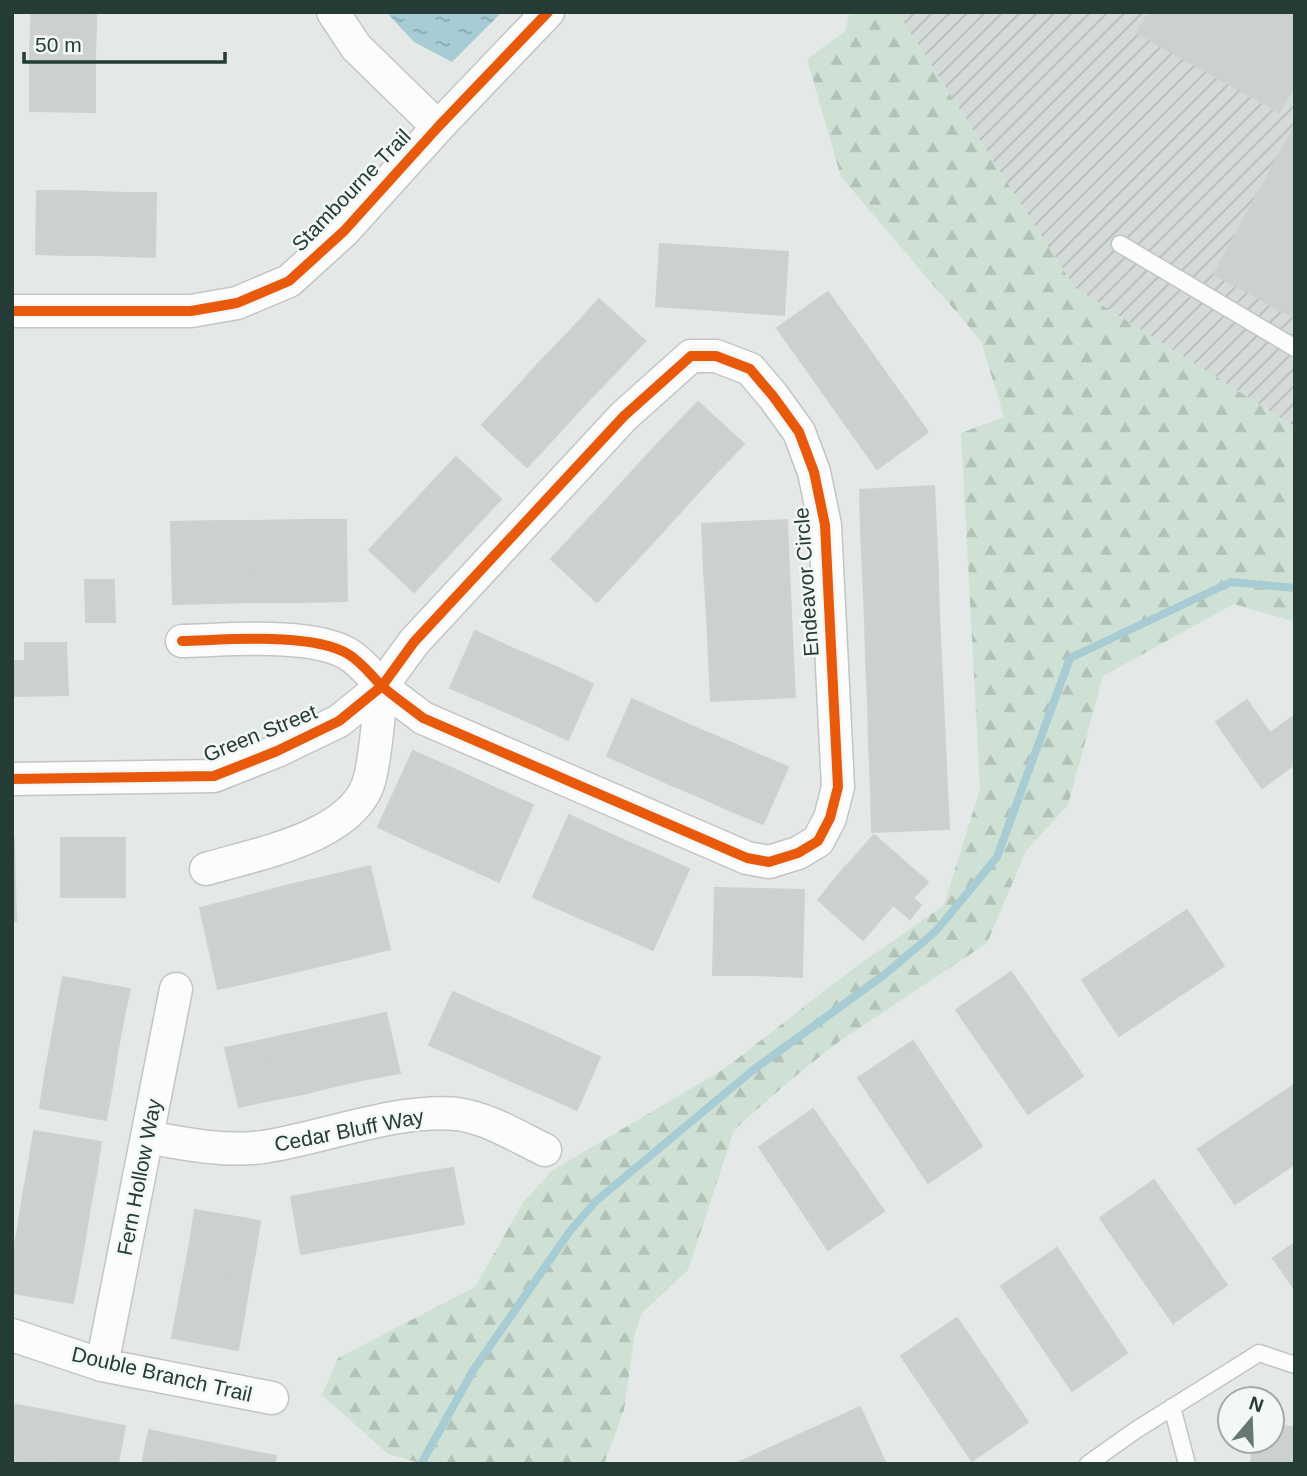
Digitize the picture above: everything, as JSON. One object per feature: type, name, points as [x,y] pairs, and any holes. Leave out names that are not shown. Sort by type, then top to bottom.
[{"type":"street","points":[[333,12],[356,47],[438,127]]},
{"type":"street","name":"Stambourne Trail","points":[[12,311],[191,311],[237,303],[289,281],[344,231],[438,127],[548,12]]},
{"type":"street","name":"Endeavor Circle","points":[[182,641],[269,640],[313,643],[347,653],[382,686],[423,718],[747,858],[769,862],[798,853],[818,841],[830,818],[838,787],[825,525],[814,472],[799,432],[750,369],[716,356],[691,356],[624,416],[414,642],[382,686]]},
{"type":"street","points":[[206,869],[295,843],[331,827],[353,808],[370,780],[382,686]]},
{"type":"street","name":"Green Street","points":[[12,779],[214,776],[276,751],[338,721],[382,686]]},
{"type":"street","name":"Fern Hollow Way","points":[[102,1365],[176,989]]},
{"type":"street","name":"Cedar Bluff Way","points":[[147,1137],[218,1149],[262,1147],[417,1114],[457,1114],[484,1121],[545,1150]]},
{"type":"street","name":"Double Branch Trail","points":[[12,1335],[102,1365],[272,1398]]},
{"type":"lane","points":[[1120,244],[1295,348]]},
{"type":"lane","points":[[1088,1464],[1259,1353],[1295,1365]]},
{"type":"lane","points":[[1172,1407],[1187,1464]]},
{"type":"shaded area","points":[[897,12],[1295,12],[1295,427],[1075,288]]},
{"type":"green space","points":[[850,12],[897,12],[1075,288],[1295,427],[1295,622],[1234,604],[1103,676],[1068,805],[1026,851],[987,943],[837,1043],[734,1130],[688,1270],[642,1313],[635,1333],[624,1410],[604,1464],[423,1464],[388,1454],[322,1395],[338,1358],[475,1287],[524,1201],[553,1170],[724,1069],[850,971],[944,905],[980,789],[961,433],[1004,417],[981,341],[841,177],[807,59],[845,31]]},
{"type":"water","points":[[386,12],[502,12],[452,62],[414,42]]},
{"type":"building","points":[[31,12],[96,12],[96,25],[31,24]]},
{"type":"building","points":[[1149,12],[1295,12],[1295,84],[1279,112],[1137,33]]},
{"type":"building","points":[[31,24],[96,25],[95,54],[30,53]]},
{"type":"building","points":[[30,53],[95,54],[95,83],[30,82]]},
{"type":"building","points":[[30,82],[95,83],[95,112],[30,111]]},
{"type":"building","points":[[1295,125],[1295,318],[1214,274]]},
{"type":"building","points":[[37,191],[67,191],[65,255],[36,254]]},
{"type":"building","points":[[67,191],[97,192],[96,255],[65,255]]},
{"type":"building","points":[[97,192],[126,193],[125,256],[96,255]]},
{"type":"building","points":[[126,193],[156,193],[155,257],[125,256]]},
{"type":"building","points":[[660,244],[788,252],[784,315],[656,306]]},
{"type":"building","points":[[828,292],[928,432],[877,469],[777,328]]},
{"type":"building","points":[[599,299],[645,341],[615,373],[570,331]]},
{"type":"building","points":[[570,331],[615,373],[585,404],[540,362]]},
{"type":"building","points":[[540,362],[585,404],[556,436],[511,394]]},
{"type":"building","points":[[511,394],[556,436],[527,467],[482,425]]},
{"type":"building","points":[[698,402],[744,444],[714,475],[668,433]]},
{"type":"building","points":[[668,433],[714,475],[685,507],[639,464]]},
{"type":"building","points":[[456,457],[501,499],[472,530],[427,488]]},
{"type":"building","points":[[639,464],[685,507],[656,539],[610,496]]},
{"type":"building","points":[[934,486],[936,528],[861,531],[860,490]]},
{"type":"building","points":[[427,488],[472,530],[443,561],[398,519]]},
{"type":"building","points":[[610,496],[656,539],[627,570],[580,528]]},
{"type":"building","points":[[398,519],[443,561],[414,592],[369,550]]},
{"type":"building","points":[[299,520],[346,520],[347,601],[303,602]]},
{"type":"building","points":[[299,520],[303,602],[258,602],[255,521]]},
{"type":"building","points":[[787,520],[789,569],[704,572],[702,524]]},
{"type":"building","points":[[215,521],[255,521],[258,602],[216,603]]},
{"type":"building","points":[[215,521],[216,603],[173,604],[171,522]]},
{"type":"building","points":[[580,528],[627,570],[597,602],[551,559]]},
{"type":"building","points":[[936,528],[938,571],[863,575],[861,531]]},
{"type":"building","points":[[789,569],[791,613],[707,616],[704,572]]},
{"type":"building","points":[[938,571],[939,615],[865,619],[863,575]]},
{"type":"building","points":[[85,580],[114,580],[115,622],[86,622]]},
{"type":"building","points":[[791,613],[793,656],[709,660],[707,616]]},
{"type":"building","points":[[939,615],[941,657],[866,660],[865,619]]},
{"type":"building","points":[[475,631],[514,649],[490,705],[450,688]]},
{"type":"building","points":[[25,643],[66,643],[68,695],[12,696],[12,661],[25,661]]},
{"type":"building","points":[[514,649],[554,666],[529,722],[490,705]]},
{"type":"building","points":[[793,656],[795,697],[711,701],[709,660]]},
{"type":"building","points":[[941,657],[943,700],[868,702],[866,660]]},
{"type":"building","points":[[554,666],[593,684],[568,740],[529,722]]},
{"type":"building","points":[[632,699],[663,713],[638,770],[607,756]]},
{"type":"building","points":[[943,700],[945,742],[869,746],[868,702]]},
{"type":"building","points":[[1247,700],[1270,733],[1295,715],[1295,764],[1262,788],[1216,722]]},
{"type":"building","points":[[663,713],[694,727],[669,784],[638,770]]},
{"type":"building","points":[[694,727],[725,740],[700,797],[669,784]]},
{"type":"building","points":[[725,740],[757,754],[731,811],[700,797]]},
{"type":"building","points":[[945,742],[947,786],[871,790],[869,746]]},
{"type":"building","points":[[413,751],[456,770],[421,847],[378,827]]},
{"type":"building","points":[[757,754],[788,767],[763,824],[731,811]]},
{"type":"building","points":[[456,770],[495,788],[462,865],[421,847]]},
{"type":"building","points":[[947,786],[949,829],[872,832],[871,790]]},
{"type":"building","points":[[495,788],[533,805],[499,882],[462,865]]},
{"type":"building","points":[[569,815],[612,835],[577,917],[533,897]]},
{"type":"building","points":[[612,835],[651,852],[615,933],[577,917]]},
{"type":"building","points":[[874,835],[928,882],[913,898],[921,905],[910,919],[847,866]]},
{"type":"building","points":[[61,838],[93,838],[93,897],[61,897]]},
{"type":"building","points":[[93,838],[125,838],[125,897],[93,897]]},
{"type":"building","points":[[14,839],[16,921],[12,921]]},
{"type":"building","points":[[651,852],[689,869],[653,950],[615,933]]},
{"type":"building","points":[[370,866],[390,949],[345,960],[325,877]]},
{"type":"building","points":[[846,866],[893,905],[863,940],[818,900]]},
{"type":"building","points":[[325,877],[345,960],[307,969],[289,885]]},
{"type":"building","points":[[289,885],[307,969],[264,979],[244,897]]},
{"type":"building","points":[[715,888],[760,889],[758,975],[713,975]]},
{"type":"building","points":[[760,889],[804,890],[802,977],[758,975]]},
{"type":"building","points":[[244,897],[264,979],[218,989],[200,908]]},
{"type":"building","points":[[1187,910],[1224,966],[1119,1036],[1082,980]]},
{"type":"building","points":[[1011,972],[1083,1076],[1028,1114],[956,1010]]},
{"type":"building","points":[[63,977],[130,989],[123,1021],[57,1009]]},
{"type":"building","points":[[453,992],[482,1005],[459,1058],[429,1045]]},
{"type":"building","points":[[482,1005],[512,1018],[489,1071],[459,1058]]},
{"type":"building","points":[[57,1009],[123,1021],[117,1054],[51,1042]]},
{"type":"building","points":[[386,1013],[400,1073],[367,1079],[354,1020]]},
{"type":"building","points":[[512,1018],[542,1031],[518,1084],[489,1071]]},
{"type":"building","points":[[354,1020],[367,1079],[335,1086],[322,1027]]},
{"type":"building","points":[[322,1027],[335,1086],[303,1094],[290,1034]]},
{"type":"building","points":[[542,1031],[571,1044],[548,1097],[518,1084]]},
{"type":"building","points":[[290,1034],[303,1094],[271,1100],[258,1041]]},
{"type":"building","points":[[258,1041],[271,1100],[239,1107],[225,1048]]},
{"type":"building","points":[[913,1041],[982,1146],[928,1183],[858,1078]]},
{"type":"building","points":[[51,1042],[117,1054],[112,1087],[45,1075]]},
{"type":"building","points":[[571,1044],[600,1057],[577,1110],[548,1097]]},
{"type":"building","points":[[45,1075],[112,1087],[106,1120],[40,1108]]},
{"type":"building","points":[[1295,1084],[1295,1164],[1235,1204],[1198,1149]]},
{"type":"building","points":[[813,1109],[884,1211],[828,1250],[759,1147]]},
{"type":"building","points":[[34,1131],[101,1142],[96,1175],[29,1163]]},
{"type":"building","points":[[29,1163],[96,1175],[90,1207],[23,1195]]},
{"type":"building","points":[[453,1168],[464,1224],[431,1230],[421,1173]]},
{"type":"building","points":[[421,1173],[431,1230],[399,1236],[388,1179]]},
{"type":"building","points":[[388,1179],[399,1236],[366,1242],[356,1185]]},
{"type":"building","points":[[1154,1180],[1227,1285],[1173,1323],[1100,1218]]},
{"type":"building","points":[[356,1185],[366,1242],[334,1248],[323,1191]]},
{"type":"building","points":[[323,1191],[334,1248],[301,1254],[291,1197]]},
{"type":"building","points":[[23,1195],[90,1207],[85,1239],[18,1228]]},
{"type":"building","points":[[195,1210],[260,1221],[255,1253],[190,1242]]},
{"type":"building","points":[[18,1228],[85,1239],[79,1271],[12,1260]]},
{"type":"building","points":[[190,1242],[255,1253],[249,1285],[184,1274]]},
{"type":"building","points":[[1295,1243],[1295,1290],[1273,1258]]},
{"type":"building","points":[[1057,1248],[1127,1353],[1072,1391],[1001,1286]]},
{"type":"building","points":[[12,1260],[79,1271],[73,1303],[12,1293]]},
{"type":"building","points":[[184,1274],[249,1285],[244,1317],[178,1306]]},
{"type":"building","points":[[178,1306],[244,1317],[238,1350],[172,1338]]},
{"type":"building","points":[[957,1318],[1028,1422],[972,1461],[901,1356]]},
{"type":"building","points":[[12,1404],[28,1407],[16,1464],[12,1464]]},
{"type":"building","points":[[28,1407],[60,1413],[50,1464],[16,1464]]},
{"type":"building","points":[[860,1407],[886,1464],[735,1464]]},
{"type":"building","points":[[60,1413],[93,1420],[84,1464],[50,1464]]},
{"type":"building","points":[[93,1420],[125,1426],[118,1464],[84,1464]]},
{"type":"building","points":[[1286,1426],[1295,1427],[1295,1464],[1251,1464],[1252,1455],[1286,1455]]},
{"type":"building","points":[[149,1430],[181,1437],[175,1464],[142,1464]]},
{"type":"building","points":[[181,1437],[212,1443],[208,1464],[175,1464]]},
{"type":"building","points":[[212,1443],[244,1450],[241,1464],[208,1464]]},
{"type":"building","points":[[244,1450],[276,1456],[274,1464],[241,1464]]},
{"type":"waterway","points":[[421,1464],[474,1369],[570,1231],[596,1201],[753,1070],[884,975],[936,931],[997,857],[1070,658],[1231,582],[1295,588]]},
{"type":"cycle path","points":[[12,311],[191,311],[237,303],[289,281],[344,231],[438,127],[548,12]]},
{"type":"cycle path","points":[[12,779],[214,776],[277,751],[339,721],[382,686],[414,642],[624,416],[691,356],[716,356],[750,369],[773,396],[799,432],[814,472],[825,525],[838,787],[830,818],[818,841],[798,853],[769,862],[747,858],[423,718],[384,688],[380,684],[363,666],[348,654],[332,647],[268,639],[182,641]]}]
